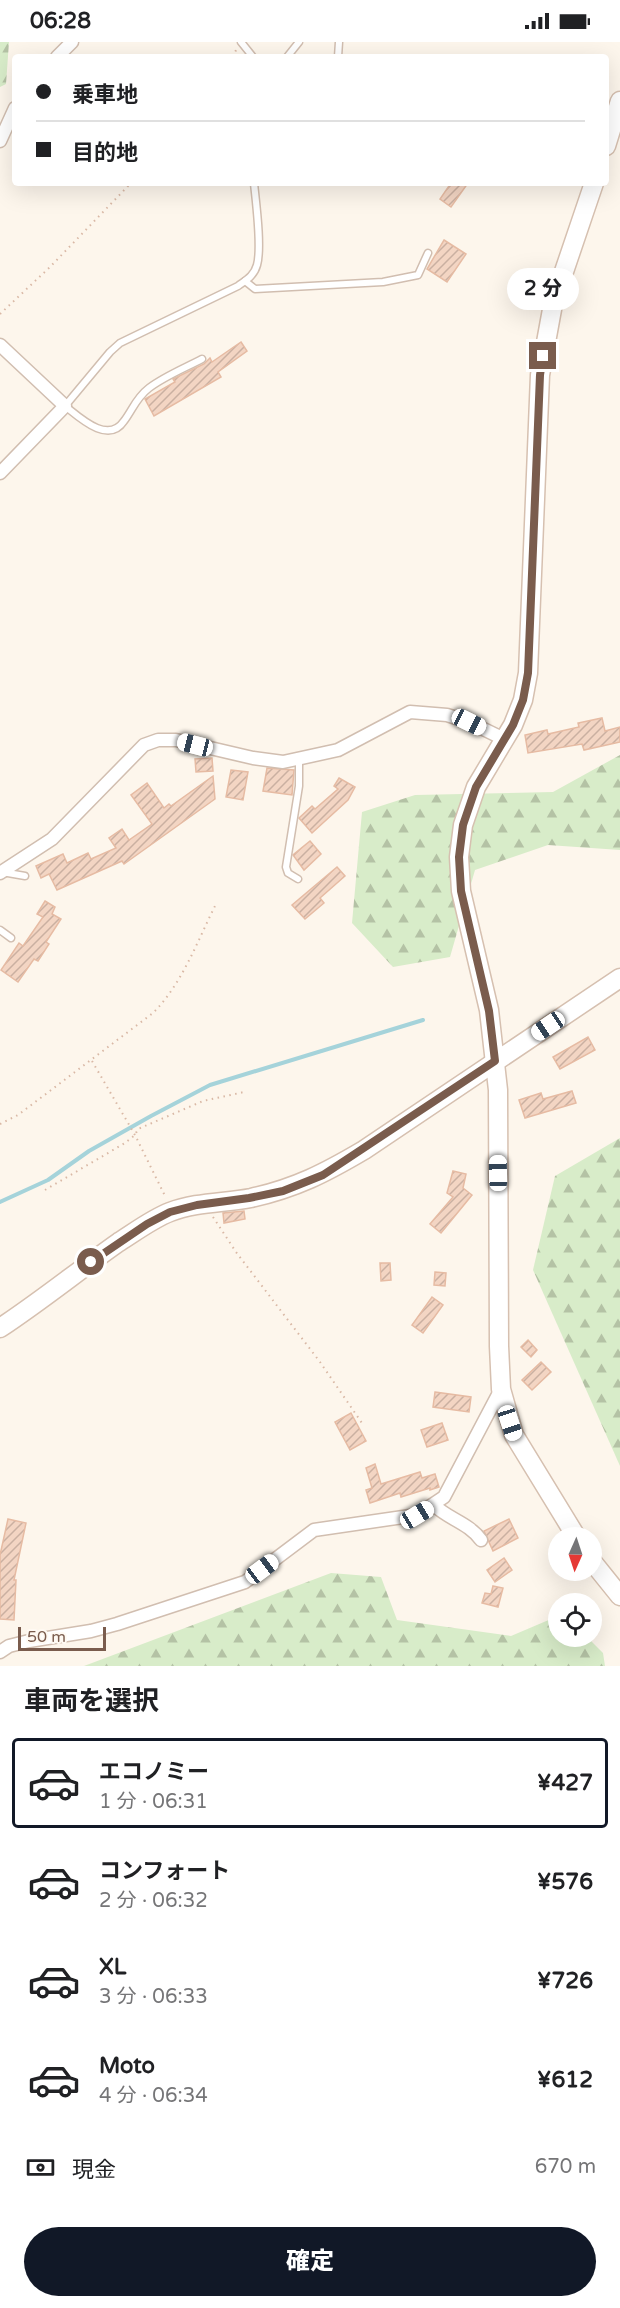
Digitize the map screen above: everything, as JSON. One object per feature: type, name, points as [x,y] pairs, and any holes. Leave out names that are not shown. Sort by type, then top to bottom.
[{"type":"street","points":[[60,54],[72,42]]},
{"type":"street","points":[[609,136],[620,101]]},
{"type":"street","points":[[0,141],[12,115]]},
{"type":"street","points":[[570,1527],[514,1436],[501,1389],[498,1090],[489,1011],[461,891],[459,857],[463,825],[476,787],[504,739],[523,700],[528,673],[540,375],[553,304],[593,186]]},
{"type":"street","points":[[0,345],[65,406],[0,473]]},
{"type":"street","points":[[0,874],[52,839],[144,745],[158,740],[176,740],[253,758],[283,762],[338,750],[410,712],[447,715],[469,722],[504,739]]},
{"type":"street","points":[[0,1328],[110,1249],[147,1224],[170,1212],[283,1191],[323,1175],[620,978]]},
{"type":"street","points":[[0,1652],[9,1646],[29,1641],[91,1631],[117,1624],[245,1582],[314,1530],[417,1515],[444,1497],[501,1389]]},
{"type":"street","points":[[434,1505],[443,1514],[475,1532],[481,1540]]},
{"type":"street","points":[[602,1574],[620,1596]]},
{"type":"lane","points":[[241,42],[251,54]]},
{"type":"lane","points":[[289,54],[299,42]]},
{"type":"lane","points":[[202,359],[149,387],[134,401],[123,423],[113,430],[102,430],[91,426],[65,406],[120,343],[250,278],[257,265],[254,186]]},
{"type":"lane","points":[[245,281],[255,289],[383,282],[418,275],[428,253]]},
{"type":"lane","points":[[298,879],[288,873],[286,867],[299,786],[299,760]]},
{"type":"lane","points":[[0,874],[25,876]]},
{"type":"lane","points":[[0,930],[11,938]]},
{"type":"path","points":[[0,314],[50,267],[128,186]]},
{"type":"path","points":[[0,1124],[18,1115],[92,1061],[164,1002],[178,981],[215,906]]},
{"type":"path","points":[[92,1061],[135,1135],[167,1199],[170,1212]]},
{"type":"path","points":[[45,1190],[125,1143],[135,1135],[138,1129],[203,1101],[244,1092]]},
{"type":"path","points":[[205,1204],[236,1252],[320,1362],[364,1426]]},
{"type":"green space","points":[[0,42],[9,42],[6,84],[0,87]]},
{"type":"green space","points":[[620,755],[620,850],[548,845],[475,870],[450,957],[393,967],[352,923],[362,812],[415,795],[553,792]]},
{"type":"green space","points":[[620,1138],[620,1466],[533,1270],[555,1176]]},
{"type":"green space","points":[[331,1573],[381,1577],[397,1620],[511,1636],[548,1620],[548,1647],[597,1647],[603,1653],[605,1666],[84,1666]]},
{"type":"building","points":[[449,186],[466,186],[451,207],[440,199]]},
{"type":"building","points":[[444,240],[466,254],[447,282],[427,269]]},
{"type":"building","points":[[241,342],[247,351],[218,372],[221,377],[154,416],[145,399],[175,382],[173,379],[204,364],[210,358],[212,362]]},
{"type":"building","points":[[602,718],[605,731],[620,727],[620,742],[584,750],[582,744],[528,753],[525,735],[547,730],[548,734],[579,727],[578,723]]},
{"type":"building","points":[[212,758],[213,771],[196,772],[195,759]]},
{"type":"building","points":[[267,768],[294,770],[292,795],[263,791]]},
{"type":"building","points":[[231,770],[248,772],[243,800],[226,797]]},
{"type":"building","points":[[213,776],[215,799],[124,864],[122,861],[57,890],[49,874],[41,878],[36,866],[63,854],[67,863],[88,853],[91,859],[116,848],[109,838],[122,829],[129,840],[152,824],[131,795],[147,783],[164,808],[169,804],[171,806]]},
{"type":"building","points":[[339,778],[355,787],[348,800],[312,833],[299,818],[312,806],[315,809],[338,789],[334,786]]},
{"type":"building","points":[[310,841],[321,854],[304,870],[293,855]]},
{"type":"building","points":[[337,867],[345,876],[320,898],[324,903],[305,919],[292,905]]},
{"type":"building","points":[[45,901],[55,907],[52,914],[61,919],[46,942],[49,944],[38,961],[34,959],[18,982],[1,970],[19,943],[23,946],[43,917],[37,914]]},
{"type":"building","points":[[588,1037],[595,1050],[560,1069],[553,1057]]},
{"type":"building","points":[[572,1091],[576,1103],[525,1118],[519,1100],[541,1093],[543,1099]]},
{"type":"building","points":[[453,1171],[466,1174],[463,1188],[472,1195],[441,1233],[430,1224],[453,1197],[447,1193]]},
{"type":"building","points":[[244,1211],[245,1219],[224,1223],[223,1213]]},
{"type":"building","points":[[380,1263],[390,1263],[391,1280],[381,1281]]},
{"type":"building","points":[[435,1272],[446,1273],[445,1286],[434,1285]]},
{"type":"building","points":[[432,1297],[443,1305],[423,1333],[412,1325]]},
{"type":"building","points":[[528,1340],[537,1350],[531,1357],[521,1347]]},
{"type":"building","points":[[541,1362],[551,1372],[532,1390],[522,1380]]},
{"type":"building","points":[[435,1392],[471,1397],[469,1412],[433,1407]]},
{"type":"building","points":[[351,1413],[366,1441],[350,1450],[335,1422]]},
{"type":"building","points":[[442,1423],[448,1440],[427,1447],[421,1430]]},
{"type":"building","points":[[375,1464],[381,1484],[420,1472],[422,1478],[435,1474],[439,1487],[401,1497],[400,1493],[370,1503],[366,1490],[372,1488],[366,1468]]},
{"type":"building","points":[[8,1519],[26,1523],[14,1580],[16,1580],[14,1620],[0,1619],[0,1555]]},
{"type":"building","points":[[509,1519],[518,1538],[493,1551],[484,1531]]},
{"type":"building","points":[[504,1558],[512,1570],[495,1582],[487,1570]]},
{"type":"building","points":[[493,1586],[503,1588],[498,1607],[482,1603],[485,1593],[491,1594]]},
{"type":"waterway","points":[[0,1202],[48,1180],[89,1151],[210,1085],[423,1020]]},
{"type":"route","points":[[91,1262],[147,1224],[170,1212],[197,1205],[283,1191],[323,1175],[364,1150],[495,1061],[489,1011],[461,891],[459,857],[463,825],[476,787],[513,725],[523,700],[528,673],[540,375],[543,356]]}]
